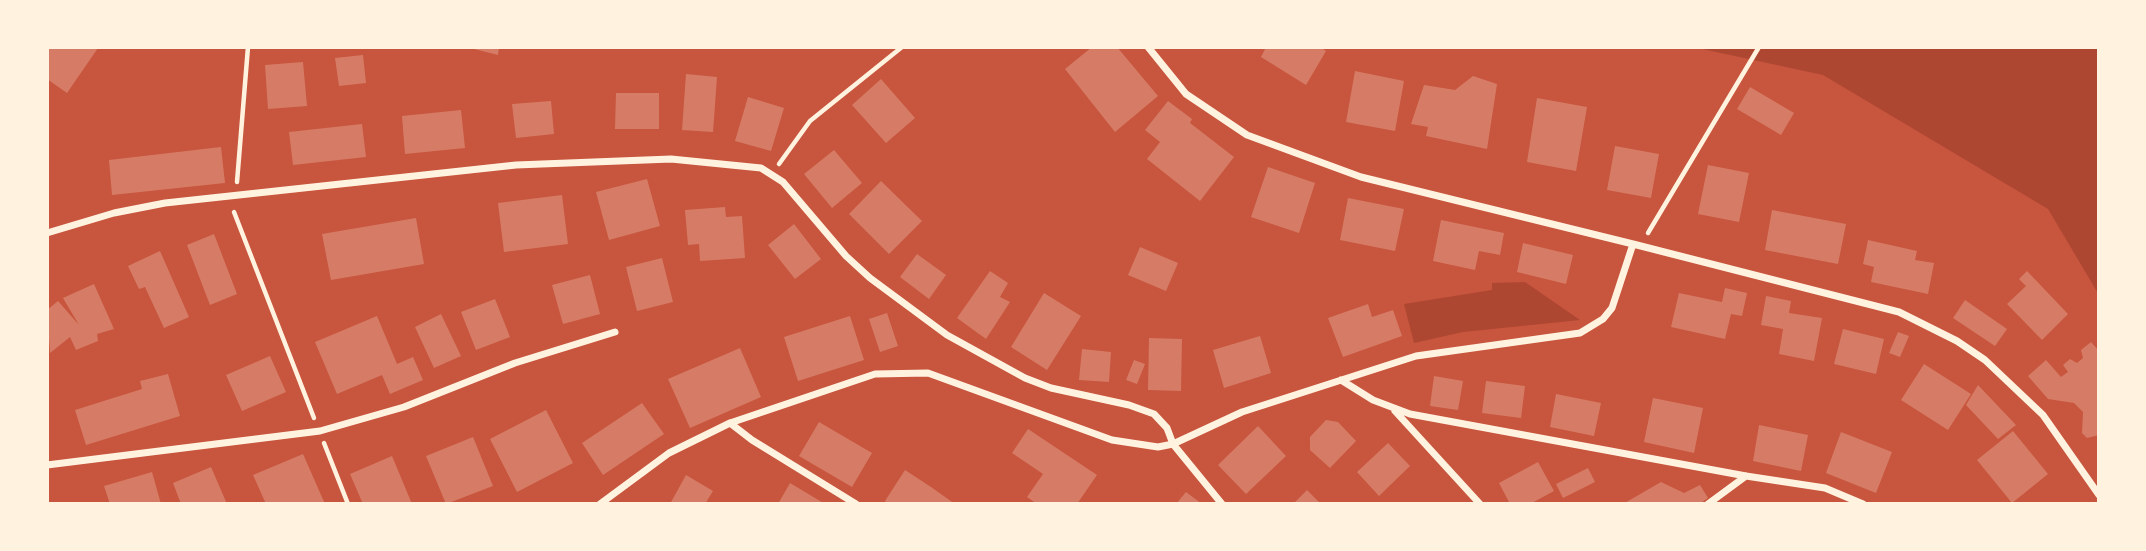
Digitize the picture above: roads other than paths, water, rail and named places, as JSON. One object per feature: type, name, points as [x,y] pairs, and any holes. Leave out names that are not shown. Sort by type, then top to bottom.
[{"type":"street","points":[[1148,47],[1186,94],[1247,135],[1361,177],[1899,312],[1957,341],[1994,367],[2043,415],[2099,495]]},
{"type":"street","points":[[47,233],[152,205],[516,165],[697,159],[747,165],[773,173],[862,271],[947,335],[1025,378],[1051,388],[1129,405],[1154,414],[1167,428],[1173,444],[1222,504]]},
{"type":"street","points":[[600,504],[669,453],[730,423],[875,374],[928,373],[1112,440],[1139,446],[1158,447],[1173,444],[1241,411],[1416,356],[1456,348],[1568,335],[1591,329],[1612,308],[1633,244]]},
{"type":"street","points":[[47,465],[320,431],[404,407],[515,363],[615,332]]},
{"type":"street","points":[[1341,380],[1395,411],[1480,504]]},
{"type":"street","points":[[1395,411],[1746,477],[1825,488],[1863,504]]},
{"type":"street","points":[[730,423],[752,440],[856,504]]},
{"type":"street","points":[[1707,504],[1746,477]]}]
